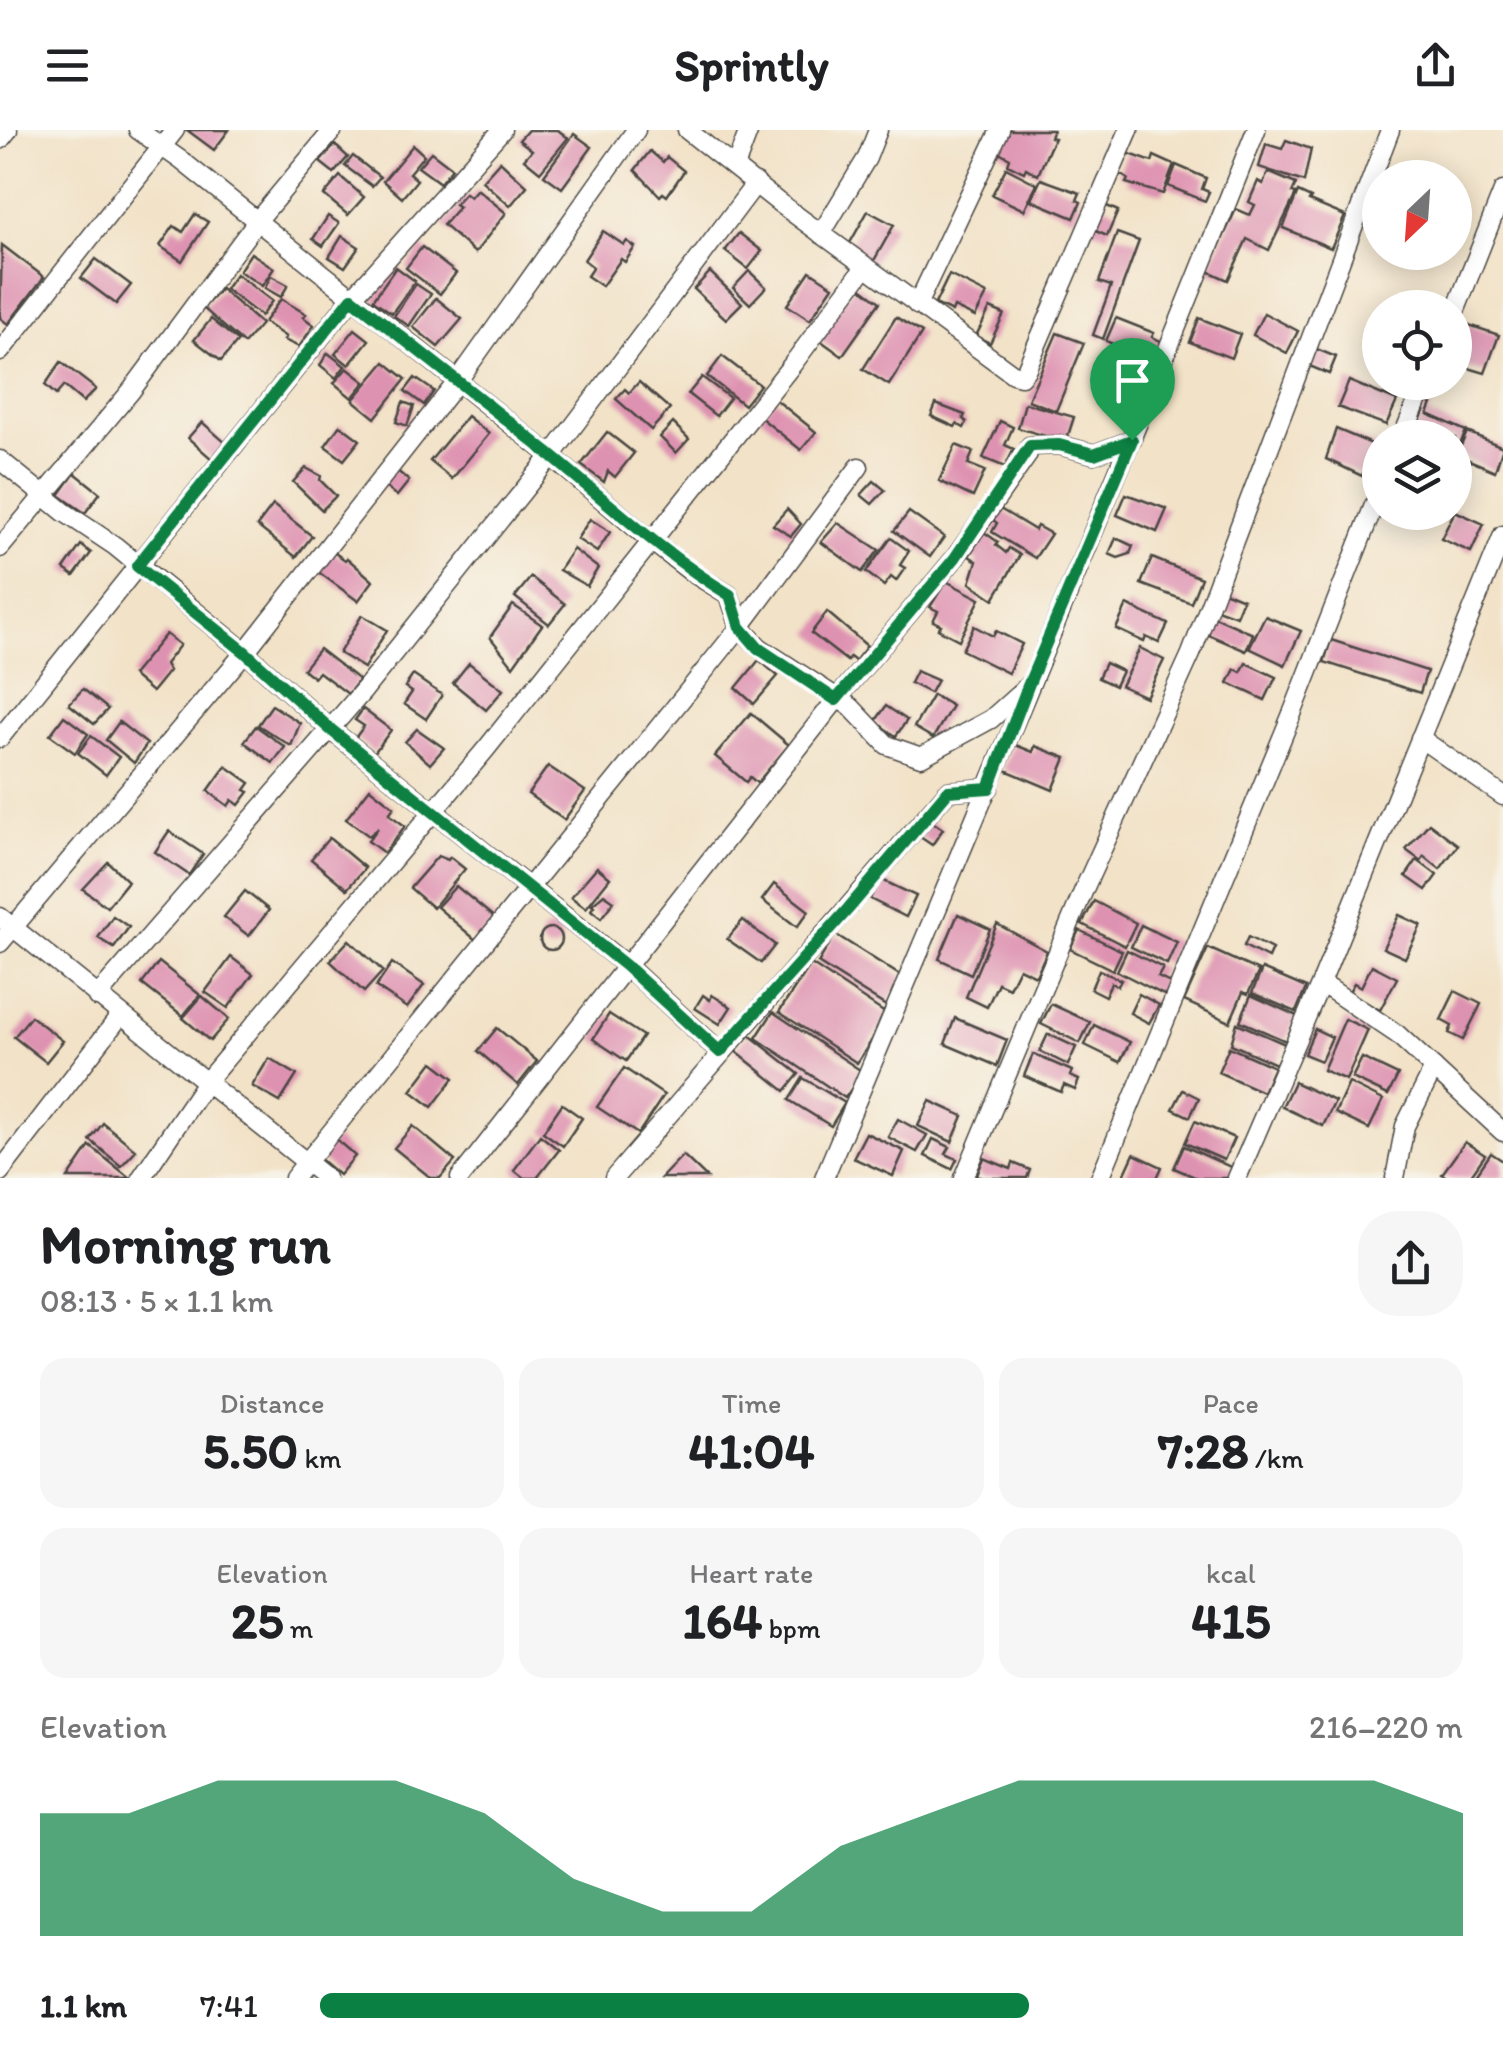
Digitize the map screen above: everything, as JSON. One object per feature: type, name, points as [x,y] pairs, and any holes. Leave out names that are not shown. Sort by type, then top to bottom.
[{"type":"street","points":[[0,140],[8,130]]},
{"type":"street","points":[[138,130],[552,456],[650,540],[691,572],[730,595],[740,627],[758,648],[851,707],[887,745],[920,758],[992,719],[1028,686]]},
{"type":"street","points":[[0,352],[175,130]]},
{"type":"street","points":[[0,548],[131,390],[257,221],[333,130]]},
{"type":"street","points":[[0,738],[352,298],[502,130]]},
{"type":"street","points":[[0,943],[6,922],[245,652],[457,382],[636,130]]},
{"type":"street","points":[[687,130],[865,267],[1021,376],[1129,130]]},
{"type":"street","points":[[735,167],[748,130]]},
{"type":"street","points":[[821,234],[867,158],[878,130]]},
{"type":"street","points":[[917,305],[1000,130]]},
{"type":"street","points":[[824,1178],[989,788],[1256,130]]},
{"type":"street","points":[[964,1178],[1085,887],[1191,654],[1390,130]]},
{"type":"street","points":[[97,997],[330,729],[552,456],[756,182]]},
{"type":"street","points":[[1464,290],[1503,191]]},
{"type":"street","points":[[142,1178],[206,1082],[432,812],[792,365],[865,267]]},
{"type":"street","points":[[460,1178],[836,700],[955,558],[1030,446],[1059,445],[1094,454],[1132,440]]},
{"type":"street","points":[[0,460],[245,652],[330,729],[626,966],[720,1052]]},
{"type":"street","points":[[294,1178],[740,627],[859,467]]},
{"type":"street","points":[[1100,1178],[1364,530]]},
{"type":"street","points":[[1237,1178],[1503,535]]},
{"type":"street","points":[[1420,738],[1503,796]]},
{"type":"street","points":[[614,1178],[948,791],[989,788]]},
{"type":"street","points":[[6,922],[326,1178]]},
{"type":"street","points":[[1320,982],[1397,1034],[1503,1132]]},
{"type":"street","points":[[0,1172],[120,1016]]},
{"type":"street","points":[[1395,1178],[1404,1126],[1434,1068]]},
{"type":"building","points":[[187,130],[229,130],[214,150]]},
{"type":"building","points":[[528,130],[558,130],[568,138],[540,172],[524,159],[532,150],[519,140]]},
{"type":"building","points":[[1008,130],[1053,130],[1050,137],[1054,138],[1038,175],[1008,164],[1010,158],[999,152]]},
{"type":"building","points":[[574,134],[592,147],[562,188],[544,175]]},
{"type":"building","points":[[1286,140],[1311,149],[1304,182],[1259,167],[1266,144],[1282,149]]},
{"type":"building","points":[[335,145],[348,157],[334,173],[320,162]]},
{"type":"building","points":[[413,145],[424,155],[409,173],[417,180],[402,198],[383,181]]},
{"type":"building","points":[[650,151],[663,162],[667,157],[684,171],[667,196],[660,196],[635,170]]},
{"type":"building","points":[[431,152],[452,168],[440,183],[418,167]]},
{"type":"building","points":[[1127,153],[1152,162],[1154,156],[1174,165],[1163,194],[1126,183],[1128,179],[1118,173]]},
{"type":"building","points":[[353,156],[380,177],[372,186],[345,166]]},
{"type":"building","points":[[500,161],[527,186],[510,206],[482,181]]},
{"type":"building","points":[[1176,165],[1206,178],[1202,189],[1209,192],[1205,201],[1168,186]]},
{"type":"building","points":[[1006,168],[1037,184],[1024,210],[992,195]]},
{"type":"building","points":[[1268,172],[1296,184],[1292,193],[1296,194],[1269,250],[1247,239],[1228,280],[1208,271],[1236,209],[1250,215],[1255,205],[1249,202],[1258,181],[1263,184]]},
{"type":"building","points":[[340,176],[364,197],[348,215],[324,195]]},
{"type":"building","points":[[1041,179],[1080,193],[1077,200],[1081,202],[1074,218],[1031,200]]},
{"type":"building","points":[[477,189],[506,213],[475,253],[443,225],[465,193],[470,197]]},
{"type":"building","points":[[1298,192],[1311,198],[1309,201],[1345,216],[1331,248],[1283,228]]},
{"type":"building","points":[[1100,203],[1118,211],[1107,236],[1089,228]]},
{"type":"building","points":[[868,211],[894,225],[872,264],[846,250]]},
{"type":"building","points":[[195,214],[208,222],[182,261],[160,246],[174,226],[183,232]]},
{"type":"building","points":[[328,216],[339,223],[323,246],[313,239]]},
{"type":"building","points":[[603,231],[624,245],[627,241],[635,247],[602,286],[587,276],[593,267],[584,260]]},
{"type":"building","points":[[739,233],[762,251],[748,269],[725,251]]},
{"type":"building","points":[[1117,233],[1139,241],[1103,339],[1093,335],[1111,286],[1099,282]]},
{"type":"building","points":[[342,236],[359,247],[345,267],[329,257]]},
{"type":"building","points":[[2,245],[44,277],[8,324],[0,318]]},
{"type":"building","points":[[422,247],[456,273],[440,294],[406,268]]},
{"type":"building","points":[[251,253],[274,268],[262,286],[239,271]]},
{"type":"building","points":[[96,259],[131,285],[116,304],[81,278]]},
{"type":"building","points":[[396,267],[415,281],[392,313],[373,300]]},
{"type":"building","points":[[749,271],[766,287],[750,304],[733,288]]},
{"type":"building","points":[[810,271],[833,286],[810,320],[787,305]]},
{"type":"building","points":[[710,272],[742,303],[726,319],[694,289]]},
{"type":"building","points":[[236,274],[272,301],[261,316],[225,289]]},
{"type":"building","points":[[949,275],[987,294],[975,317],[954,307],[952,312],[935,304]]},
{"type":"building","points":[[271,276],[288,285],[281,297],[265,288]]},
{"type":"building","points":[[416,284],[431,294],[409,326],[394,316]]},
{"type":"building","points":[[856,284],[880,302],[842,356],[817,338]]},
{"type":"building","points":[[221,289],[261,324],[244,344],[203,308]]},
{"type":"building","points":[[436,298],[462,319],[438,347],[413,327]]},
{"type":"building","points":[[281,299],[306,314],[303,317],[314,325],[299,347],[284,340],[286,337],[264,322]]},
{"type":"building","points":[[990,308],[1004,314],[990,343],[976,336]]},
{"type":"building","points":[[1264,313],[1298,331],[1287,353],[1253,335]]},
{"type":"building","points":[[896,317],[922,333],[889,385],[863,369]]},
{"type":"building","points":[[1116,318],[1154,333],[1152,337],[1163,342],[1155,359],[1144,354],[1143,358],[1106,341]]},
{"type":"building","points":[[1199,318],[1240,334],[1231,358],[1190,342]]},
{"type":"building","points":[[211,319],[238,341],[221,361],[194,340]]},
{"type":"building","points":[[1472,326],[1499,335],[1485,373],[1472,369]]},
{"type":"building","points":[[355,329],[369,340],[349,365],[335,354]]},
{"type":"building","points":[[1057,333],[1084,343],[1056,411],[1028,400]]},
{"type":"building","points":[[1314,348],[1336,357],[1329,374],[1307,365]]},
{"type":"building","points":[[328,353],[345,366],[336,378],[320,365]]},
{"type":"building","points":[[722,356],[760,385],[744,405],[707,376]]},
{"type":"building","points":[[61,362],[96,389],[83,402],[64,386],[56,395],[45,385]]},
{"type":"building","points":[[385,362],[406,379],[375,418],[353,400]]},
{"type":"building","points":[[347,368],[365,382],[352,398],[334,383]]},
{"type":"building","points":[[702,377],[730,398],[716,416],[688,394]]},
{"type":"building","points":[[415,378],[434,391],[424,405],[405,391]]},
{"type":"building","points":[[1349,381],[1362,386],[1362,400],[1397,401],[1388,420],[1373,420],[1338,407]]},
{"type":"building","points":[[639,382],[670,409],[651,430],[616,399]]},
{"type":"building","points":[[775,399],[816,432],[801,450],[760,417]]},
{"type":"building","points":[[1421,400],[1432,404],[1428,414],[1441,420],[1420,420],[1424,411],[1417,408]]},
{"type":"building","points":[[403,402],[414,406],[407,426],[396,422]]},
{"type":"building","points":[[1025,403],[1074,417],[1066,442],[1018,428]]},
{"type":"building","points":[[936,404],[965,415],[964,428],[931,416]]},
{"type":"building","points":[[467,416],[489,434],[452,479],[430,461]]},
{"type":"building","points":[[1000,421],[1013,427],[1005,445],[1014,449],[1005,467],[983,458]]},
{"type":"building","points":[[202,422],[227,444],[213,460],[188,438]]},
{"type":"building","points":[[673,423],[689,439],[676,453],[660,437]]},
{"type":"building","points":[[340,425],[360,440],[344,460],[325,446]]},
{"type":"building","points":[[1336,429],[1362,440],[1362,476],[1326,459]]},
{"type":"building","points":[[607,432],[634,453],[615,477],[608,471],[604,482],[581,465]]},
{"type":"building","points":[[1472,434],[1503,447],[1495,471],[1472,461]]},
{"type":"building","points":[[956,445],[973,452],[968,464],[985,471],[973,497],[939,481]]},
{"type":"building","points":[[306,468],[321,476],[320,480],[336,496],[322,510],[293,482]]},
{"type":"building","points":[[394,468],[409,481],[397,496],[381,484]]},
{"type":"building","points":[[75,473],[100,493],[85,513],[59,495]]},
{"type":"building","points":[[874,481],[885,490],[872,504],[861,495]]},
{"type":"building","points":[[1126,494],[1167,509],[1157,532],[1117,515]]},
{"type":"building","points":[[273,505],[312,536],[296,557],[257,526]]},
{"type":"building","points":[[787,509],[801,524],[791,536],[773,525]]},
{"type":"building","points":[[1000,509],[1035,530],[1037,526],[1051,534],[1035,558],[992,532]]},
{"type":"building","points":[[909,512],[944,537],[930,557],[894,531]]},
{"type":"building","points":[[590,519],[610,532],[597,552],[577,539]]},
{"type":"building","points":[[1472,519],[1484,524],[1471,552],[1441,539],[1446,530],[1472,530]]},
{"type":"building","points":[[838,523],[879,550],[862,572],[821,542]]},
{"type":"building","points":[[984,532],[1006,553],[1009,548],[1020,555],[994,599],[970,583],[977,561],[969,556]]},
{"type":"building","points":[[891,538],[909,551],[900,565],[905,568],[896,581],[891,577],[884,586],[866,572]]},
{"type":"building","points":[[1116,538],[1133,546],[1130,554],[1118,558],[1109,554]]},
{"type":"building","points":[[81,545],[91,553],[74,576],[64,569]]},
{"type":"building","points":[[573,549],[598,568],[587,586],[559,570]]},
{"type":"building","points":[[332,551],[347,558],[373,581],[358,601],[317,571]]},
{"type":"building","points":[[1152,558],[1201,578],[1191,603],[1141,584]]},
{"type":"building","points":[[531,577],[565,604],[549,624],[515,597]]},
{"type":"building","points":[[946,581],[980,599],[959,640],[938,629],[941,625],[933,621],[938,611],[930,607]]},
{"type":"building","points":[[1221,590],[1243,599],[1236,616],[1214,608]]},
{"type":"building","points":[[513,605],[542,625],[513,666],[490,637]]},
{"type":"building","points":[[1127,605],[1168,624],[1159,643],[1146,637],[1144,642],[1116,629]]},
{"type":"building","points":[[827,612],[867,646],[855,661],[850,657],[847,661],[811,633]]},
{"type":"building","points":[[362,615],[387,630],[364,668],[339,653]]},
{"type":"building","points":[[1265,616],[1301,631],[1285,665],[1249,648]]},
{"type":"building","points":[[1215,617],[1253,634],[1246,651],[1207,634]]},
{"type":"building","points":[[974,626],[993,636],[996,631],[1022,644],[1008,673],[962,650]]},
{"type":"building","points":[[166,634],[180,645],[165,664],[169,671],[152,692],[132,675]]},
{"type":"building","points":[[1331,640],[1427,671],[1420,693],[1324,662]]},
{"type":"building","points":[[1140,648],[1164,660],[1146,697],[1121,686]]},
{"type":"building","points":[[319,649],[359,680],[348,694],[319,672],[314,678],[303,669]]},
{"type":"building","points":[[759,660],[778,676],[754,704],[736,688]]},
{"type":"building","points":[[469,663],[503,690],[486,710],[453,683]]},
{"type":"building","points":[[1105,663],[1122,671],[1115,686],[1098,678]]},
{"type":"building","points":[[1246,663],[1276,677],[1265,700],[1228,683],[1235,669],[1241,672]]},
{"type":"building","points":[[916,671],[937,680],[930,693],[910,683]]},
{"type":"building","points":[[413,675],[442,695],[426,719],[404,704],[412,692],[405,687]]},
{"type":"building","points":[[83,689],[108,709],[94,724],[69,704]]},
{"type":"building","points":[[933,695],[952,706],[933,738],[914,727]]},
{"type":"building","points":[[272,705],[300,723],[291,746],[258,725]]},
{"type":"building","points":[[886,706],[907,720],[896,736],[875,722]]},
{"type":"building","points":[[363,709],[391,730],[374,753],[355,738],[364,726],[355,720]]},
{"type":"building","points":[[751,713],[789,745],[757,783],[750,777],[746,782],[715,756]]},
{"type":"building","points":[[64,716],[88,734],[75,753],[50,735]]},
{"type":"building","points":[[119,722],[147,744],[134,763],[106,740]]},
{"type":"building","points":[[256,726],[285,747],[273,763],[244,742]]},
{"type":"building","points":[[417,729],[444,748],[430,764],[405,742]]},
{"type":"building","points":[[91,736],[119,757],[106,775],[78,753]]},
{"type":"building","points":[[1013,744],[1033,752],[1035,746],[1066,758],[1053,790],[1003,769]]},
{"type":"building","points":[[226,766],[250,783],[245,790],[249,792],[239,805],[232,800],[228,806],[208,791]]},
{"type":"building","points":[[548,766],[585,791],[564,820],[528,794]]},
{"type":"building","points":[[370,788],[394,807],[389,814],[405,826],[384,853],[368,841],[378,828],[369,836],[346,819]]},
{"type":"building","points":[[931,821],[943,829],[932,845],[920,837]]},
{"type":"building","points":[[1429,823],[1458,845],[1440,869],[1424,856],[1421,861],[1406,850]]},
{"type":"building","points":[[169,831],[203,854],[189,875],[155,852]]},
{"type":"building","points":[[329,838],[365,868],[347,889],[311,859]]},
{"type":"building","points":[[438,856],[448,860],[450,857],[465,869],[433,908],[410,888]]},
{"type":"building","points":[[1417,860],[1437,875],[1426,890],[1406,876]]},
{"type":"building","points":[[108,862],[128,881],[107,907],[83,889]]},
{"type":"building","points":[[597,867],[610,878],[586,908],[571,897]]},
{"type":"building","points":[[880,879],[916,896],[906,917],[870,899]]},
{"type":"building","points":[[774,884],[809,911],[797,927],[762,900]]},
{"type":"building","points":[[456,886],[496,919],[477,941],[437,907]]},
{"type":"building","points":[[245,891],[269,910],[249,936],[224,917]]},
{"type":"building","points":[[604,894],[614,901],[601,918],[591,910],[592,904]]},
{"type":"building","points":[[1094,901],[1136,923],[1125,946],[1082,924]]},
{"type":"building","points":[[958,914],[990,929],[971,974],[939,959]]},
{"type":"building","points":[[1399,915],[1421,925],[1405,958],[1383,948]]},
{"type":"building","points":[[113,916],[129,927],[114,948],[98,938]]},
{"type":"building","points":[[743,920],[775,945],[761,963],[727,939]]},
{"type":"building","points":[[997,924],[1047,951],[1036,976],[1019,968],[1009,988],[998,983],[987,1007],[966,997]]},
{"type":"building","points":[[1141,925],[1177,942],[1167,964],[1131,947]]},
{"type":"building","points":[[551,928],[562,939],[551,950],[540,939]]},
{"type":"building","points":[[1079,930],[1122,951],[1113,970],[1070,949]]},
{"type":"building","points":[[835,934],[904,978],[886,1006],[818,963]]},
{"type":"building","points":[[1248,937],[1272,949],[1268,958],[1244,946]]},
{"type":"building","points":[[349,940],[383,971],[364,992],[330,961]]},
{"type":"building","points":[[1208,948],[1259,971],[1248,994],[1243,992],[1230,1022],[1184,1001]]},
{"type":"building","points":[[1127,950],[1163,968],[1158,977],[1172,984],[1166,996],[1117,971]]},
{"type":"building","points":[[231,957],[253,974],[228,1008],[205,992]]},
{"type":"building","points":[[159,962],[200,995],[183,1016],[142,984]]},
{"type":"building","points":[[392,963],[424,985],[407,1008],[376,987]]},
{"type":"building","points":[[811,964],[888,1015],[857,1063],[779,1012]]},
{"type":"building","points":[[1372,965],[1397,978],[1380,1010],[1348,993],[1354,983],[1361,987]]},
{"type":"building","points":[[1262,969],[1306,988],[1296,1012],[1252,993]]},
{"type":"building","points":[[1099,970],[1121,980],[1118,986],[1111,983],[1105,996],[1091,989]]},
{"type":"building","points":[[1455,991],[1481,1004],[1463,1040],[1449,1033],[1452,1026],[1441,1020]]},
{"type":"building","points":[[1139,994],[1159,1005],[1149,1023],[1130,1013]]},
{"type":"building","points":[[703,995],[710,1000],[712,995],[731,1007],[720,1024],[695,1008]]},
{"type":"building","points":[[1251,995],[1297,1016],[1286,1041],[1240,1021]]},
{"type":"building","points":[[202,996],[229,1019],[210,1041],[183,1018]]},
{"type":"building","points":[[1051,1004],[1090,1022],[1080,1043],[1041,1024]]},
{"type":"building","points":[[773,1012],[863,1072],[845,1098],[756,1038]]},
{"type":"building","points":[[609,1014],[643,1036],[626,1061],[593,1039]]},
{"type":"building","points":[[31,1016],[63,1041],[46,1062],[14,1037]]},
{"type":"building","points":[[955,1018],[1007,1040],[997,1066],[945,1044]]},
{"type":"building","points":[[1345,1019],[1368,1030],[1346,1080],[1323,1070]]},
{"type":"building","points":[[1237,1023],[1285,1044],[1276,1064],[1231,1044]]},
{"type":"building","points":[[1094,1025],[1130,1042],[1120,1062],[1085,1045]]},
{"type":"building","points":[[497,1028],[537,1061],[518,1085],[478,1051]]},
{"type":"building","points":[[1315,1029],[1332,1037],[1321,1061],[1304,1054]]},
{"type":"building","points":[[748,1034],[799,1074],[785,1091],[734,1050]]},
{"type":"building","points":[[1048,1034],[1076,1047],[1068,1065],[1040,1051]]},
{"type":"building","points":[[1229,1047],[1274,1067],[1263,1092],[1218,1072]]},
{"type":"building","points":[[1033,1054],[1072,1071],[1070,1076],[1079,1080],[1075,1090],[1064,1085],[1061,1092],[1024,1076]]},
{"type":"building","points":[[269,1058],[297,1075],[280,1102],[252,1086]]},
{"type":"building","points":[[1362,1058],[1398,1075],[1388,1095],[1352,1078]]},
{"type":"building","points":[[433,1062],[454,1078],[432,1107],[411,1091]]},
{"type":"building","points":[[624,1068],[664,1095],[638,1134],[597,1107]]},
{"type":"building","points":[[803,1078],[845,1103],[831,1126],[789,1100]]},
{"type":"building","points":[[1294,1082],[1335,1101],[1323,1126],[1282,1107]]},
{"type":"building","points":[[1349,1083],[1383,1100],[1369,1129],[1335,1113]]},
{"type":"building","points":[[1183,1090],[1199,1098],[1190,1117],[1173,1109]]},
{"type":"building","points":[[930,1101],[963,1116],[952,1142],[918,1126]]},
{"type":"building","points":[[562,1104],[582,1118],[563,1146],[543,1132]]},
{"type":"building","points":[[898,1119],[927,1135],[917,1152],[888,1137]]},
{"type":"building","points":[[1195,1121],[1234,1138],[1224,1160],[1185,1143]]},
{"type":"building","points":[[103,1123],[136,1150],[121,1166],[90,1140]]},
{"type":"building","points":[[413,1126],[455,1161],[440,1178],[431,1178],[394,1148]]},
{"type":"building","points":[[866,1133],[904,1151],[893,1176],[853,1158]]},
{"type":"building","points":[[540,1135],[559,1150],[537,1178],[524,1178],[514,1170]]},
{"type":"building","points":[[336,1139],[355,1156],[339,1175],[320,1159]]},
{"type":"building","points":[[933,1139],[950,1147],[946,1154],[957,1159],[952,1169],[925,1156]]},
{"type":"building","points":[[1465,1142],[1485,1155],[1469,1178],[1448,1178],[1442,1174]]},
{"type":"building","points":[[90,1146],[130,1178],[68,1178]]},
{"type":"building","points":[[1184,1146],[1233,1168],[1228,1178],[1197,1178],[1174,1168]]},
{"type":"building","points":[[1491,1153],[1503,1161],[1501,1178],[1474,1178]]},
{"type":"building","points":[[1134,1154],[1162,1167],[1157,1178],[1123,1178]]},
{"type":"building","points":[[683,1155],[707,1178],[661,1178]]},
{"type":"building","points":[[984,1158],[1011,1169],[1013,1163],[1030,1170],[1027,1178],[983,1178],[977,1175]]},
{"type":"route","points":[[352,298],[552,456],[650,540],[691,572],[730,595],[740,627],[758,648],[836,700],[955,558],[1030,446],[1059,445],[1094,454],[1132,440],[989,788],[948,791],[720,1052],[626,966],[330,729],[245,652],[137,566],[352,298]]}]
